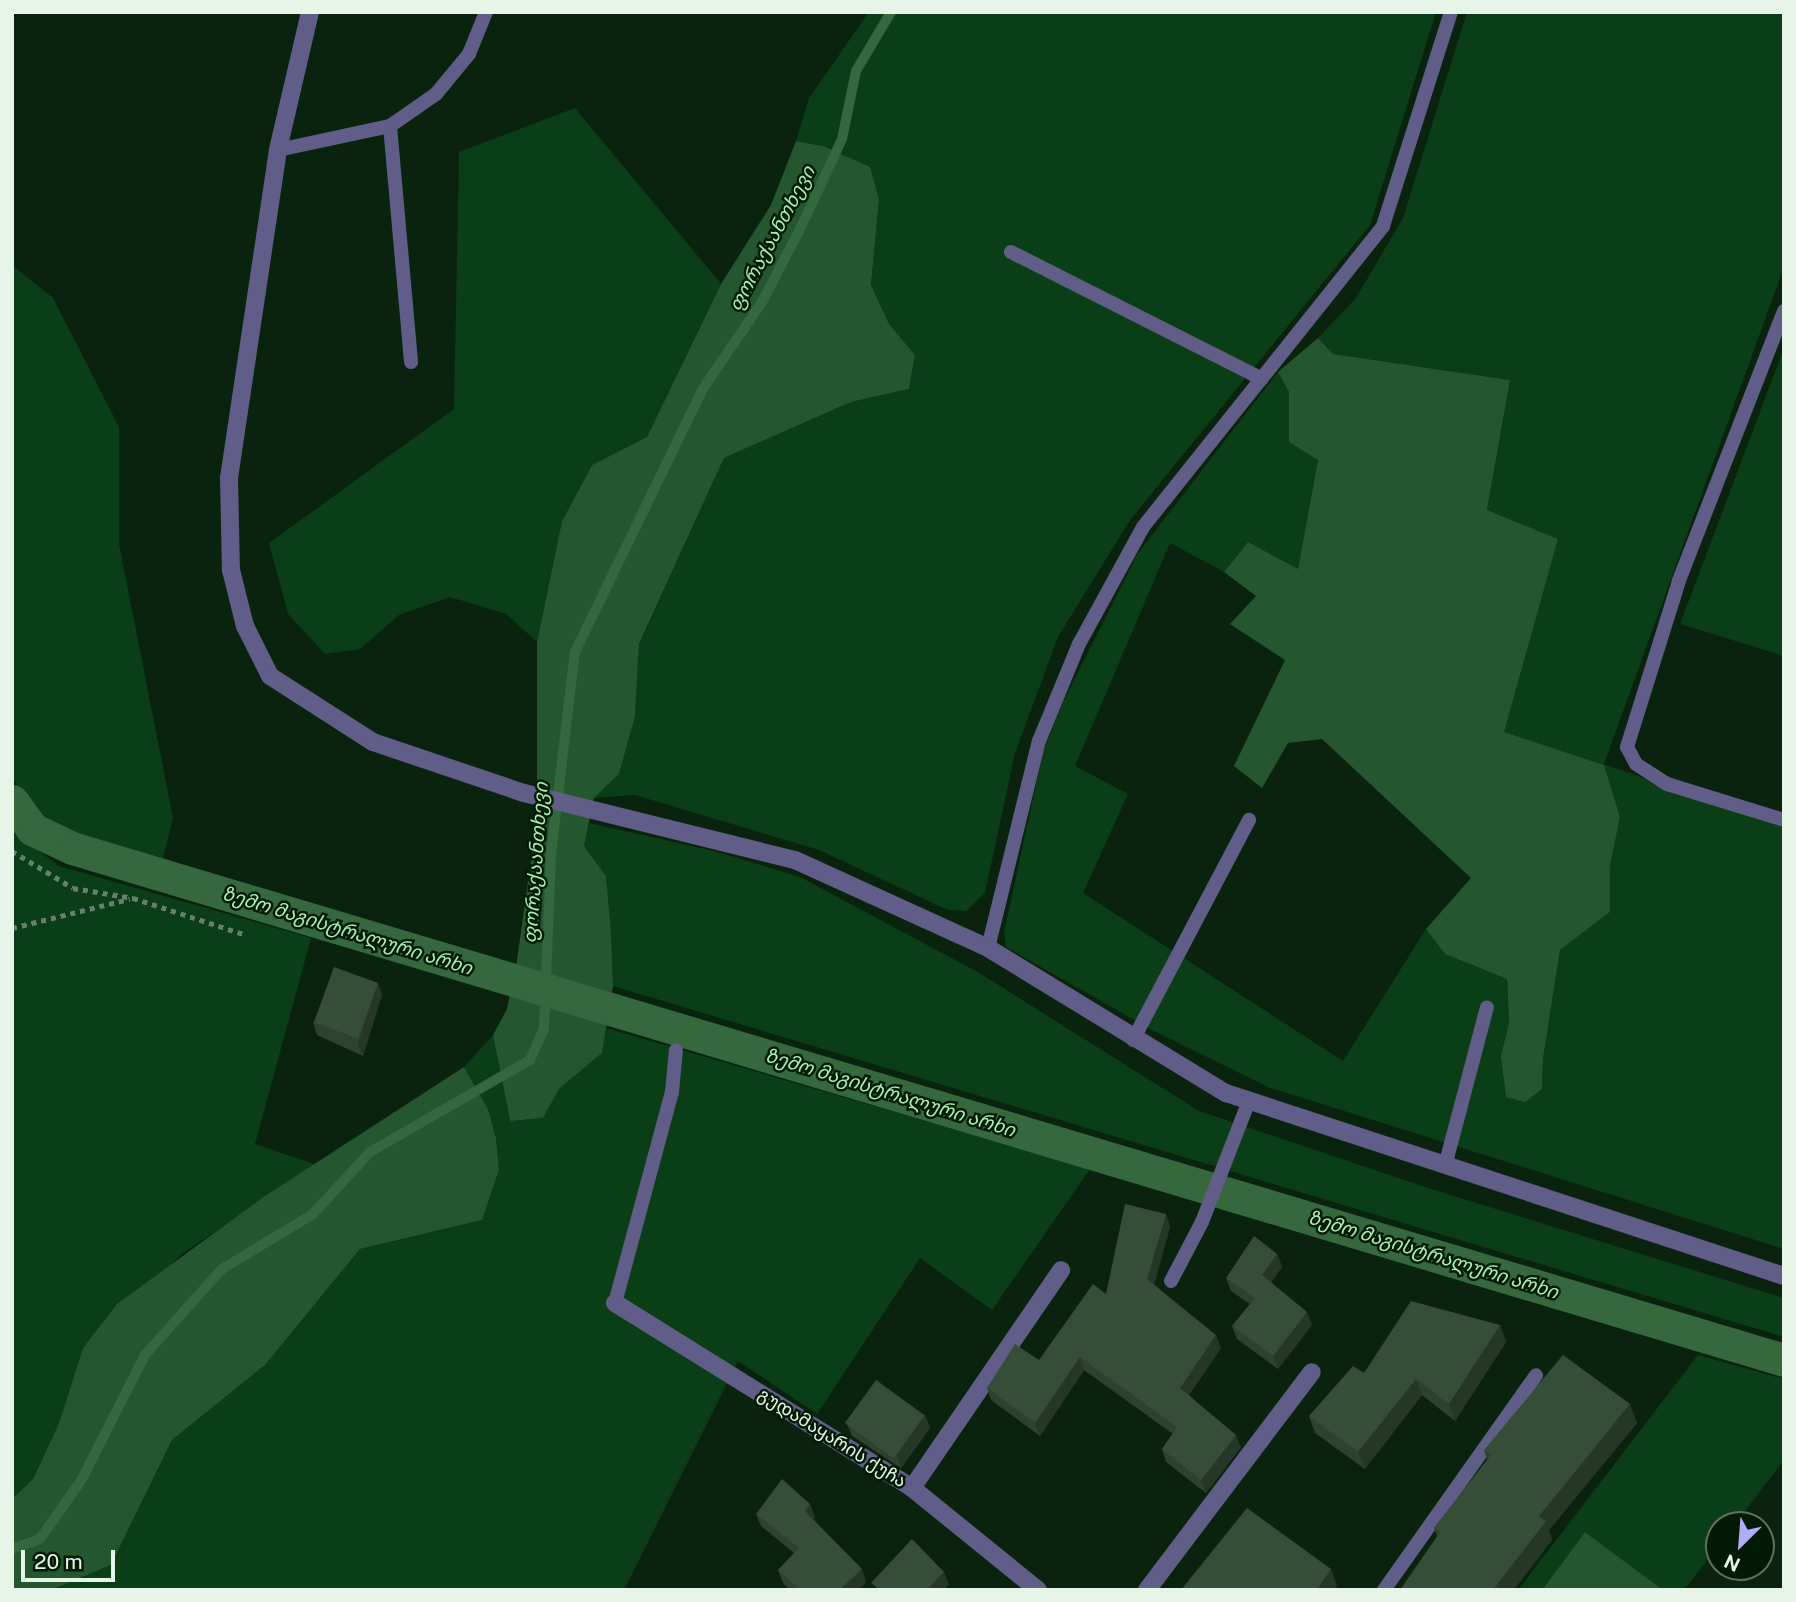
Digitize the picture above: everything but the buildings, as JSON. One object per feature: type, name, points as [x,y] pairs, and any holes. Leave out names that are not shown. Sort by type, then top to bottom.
[{"type":"street","points":[[310,12],[278,150],[229,478],[231,570],[245,626],[270,676],[373,742],[524,793],[652,821],[795,860],[988,948],[1133,1040],[1226,1093],[1784,1276]]},
{"type":"street","points":[[912,1488],[1061,1270]]},
{"type":"street","name":"გუდამაყარის ქუჩა","points":[[615,1303],[912,1488],[1038,1590]]},
{"type":"street","points":[[1147,1590],[1312,1372]]},
{"type":"lane","points":[[278,150],[390,126],[436,94],[468,54],[486,12]]},
{"type":"lane","points":[[988,948],[1039,741],[1079,644],[1143,527],[1383,226],[1451,12]]},
{"type":"lane","points":[[390,126],[411,362]]},
{"type":"lane","points":[[1011,252],[1262,379]]},
{"type":"lane","points":[[1784,311],[1679,581],[1627,747],[1636,764],[1667,784],[1784,820]]},
{"type":"lane","points":[[1133,1040],[1250,820]]},
{"type":"lane","points":[[1445,1166],[1487,1007]]},
{"type":"lane","points":[[615,1303],[672,1092],[676,1051]]},
{"type":"lane","points":[[1171,1281],[1202,1222],[1249,1101]]},
{"type":"lane","points":[[1384,1590],[1536,1375]]},
{"type":"path","points":[[12,851],[73,888],[133,898],[246,935]]},
{"type":"path","points":[[12,928],[133,898]]},
{"type":"green space","points":[[869,12],[1436,12],[1370,225],[1130,520],[1058,637],[1015,753],[985,893],[966,911],[948,910],[819,850],[635,795],[594,798],[619,774],[635,717],[639,645],[724,458],[851,402],[909,389],[915,355],[889,324],[871,285],[879,200],[823,146],[796,141],[809,98]]},
{"type":"green space","points":[[1467,12],[1784,12],[1784,267],[1604,764],[1784,828],[1784,1249],[1268,1087],[1150,1029],[1006,947],[1004,933],[1043,752],[1063,702],[1138,553],[1278,372],[1289,392],[1290,442],[1318,460],[1298,570],[1248,542],[1224,572],[1170,543],[1075,766],[1128,794],[1083,893],[1343,1061],[1426,929],[1445,954],[1507,979],[1509,1022],[1501,1056],[1542,1089],[1543,1059],[1560,950],[1610,912],[1610,866],[1620,817],[1603,765],[1503,732],[1558,539],[1487,510],[1510,380],[1333,354],[1318,338],[1356,298],[1403,218]]},
{"type":"green space","points":[[575,108],[721,284],[647,437],[592,465],[562,521],[537,642],[506,614],[450,597],[399,615],[360,649],[325,654],[288,614],[269,543],[454,409],[459,152]]},
{"type":"green space","points":[[796,141],[823,146],[870,167],[879,200],[871,285],[889,324],[915,355],[909,389],[851,402],[724,458],[639,644],[635,717],[619,774],[594,798],[584,846],[606,876],[611,933],[613,986],[602,1053],[559,1089],[543,1118],[510,1121],[493,1035],[507,1009],[517,960],[537,817],[537,642],[562,521],[592,465],[647,437],[721,284],[771,205]]},
{"type":"green space","points":[[12,265],[53,298],[119,427],[119,544],[173,818],[161,867],[64,836],[32,813],[12,777]]},
{"type":"green space","points":[[1318,338],[1333,354],[1510,380],[1487,510],[1558,539],[1504,732],[1604,765],[1620,817],[1610,866],[1610,912],[1560,950],[1543,1059],[1542,1089],[1525,1102],[1506,1097],[1501,1056],[1509,1022],[1507,979],[1445,954],[1426,929],[1471,878],[1322,739],[1288,743],[1262,788],[1234,766],[1285,660],[1230,624],[1256,596],[1224,572],[1248,542],[1298,569],[1318,460],[1289,442],[1289,392],[1278,372]]},
{"type":"green space","points":[[1784,348],[1784,656],[1680,624]]},
{"type":"green space","points":[[12,822],[22,838],[59,866],[311,938],[255,1144],[317,1165],[183,1253],[83,1348],[59,1423],[33,1479],[12,1499]]},
{"type":"green space","points":[[589,823],[714,851],[800,877],[976,971],[1199,1111],[1431,1189],[1784,1298],[1784,1337],[613,986],[606,876],[584,846]]},
{"type":"green space","points":[[606,1028],[1090,1169],[992,1310],[920,1258],[817,1414],[738,1361],[624,1590],[51,1590],[111,1565],[172,1440],[265,1365],[360,1249],[482,1220],[499,1170],[496,1138],[488,1109],[464,1067],[493,1035],[510,1121],[543,1118],[559,1089],[602,1053]]},
{"type":"green space","points":[[464,1067],[488,1109],[496,1138],[499,1170],[482,1220],[360,1249],[265,1365],[172,1440],[111,1565],[51,1590],[12,1590],[12,1499],[33,1479],[59,1423],[83,1348],[117,1304],[265,1196]]},
{"type":"green space","points":[[1698,1355],[1784,1379],[1784,1460],[1745,1511],[1705,1511],[1705,1563],[1684,1590],[1663,1590],[1585,1532],[1542,1590],[1518,1590]]},
{"type":"green space","points":[[1585,1532],[1663,1590],[1542,1590]]},
{"type":"waterway","name":"ფორაქაანთხევი","points":[[12,1549],[40,1539],[82,1479],[145,1355],[222,1269],[313,1214],[370,1152],[530,1060],[544,1029],[551,855],[575,652],[702,390],[762,302],[801,227],[842,139],[856,71],[891,12]]},
{"type":"waterway","name":"ზემო მაგისტრალური არხი","points":[[12,801],[32,829],[72,848],[1784,1360]]}]
